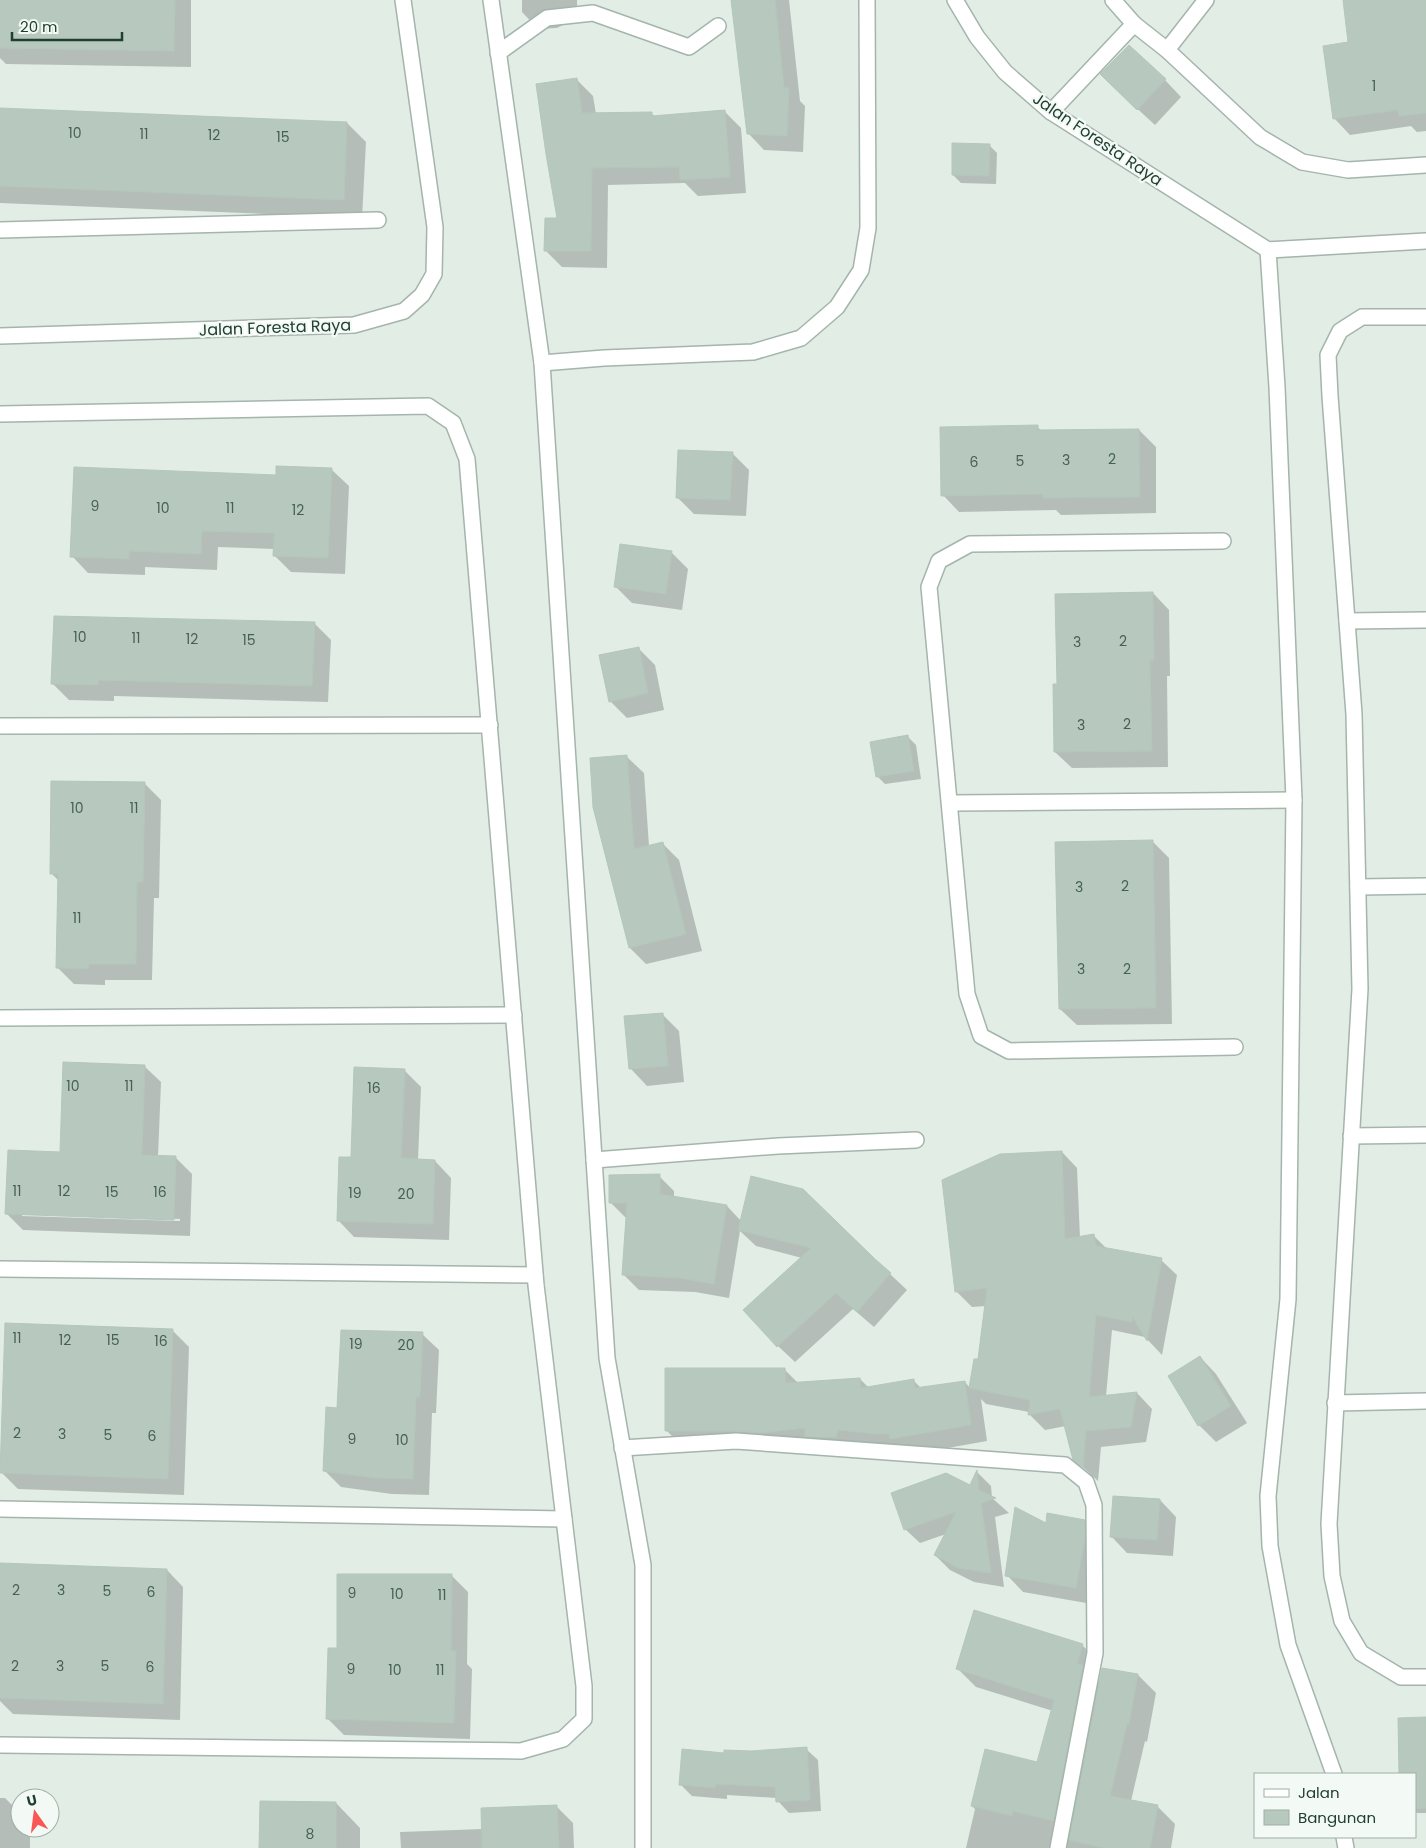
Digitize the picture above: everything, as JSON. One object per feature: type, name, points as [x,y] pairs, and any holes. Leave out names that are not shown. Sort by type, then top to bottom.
[{"type":"street","name":"Jalan Foresta Raya","points":[[0,336],[354,325],[404,311],[422,295],[434,274],[435,235],[403,0]]},
{"type":"street","points":[[491,0],[542,363],[607,1358],[643,1565],[643,1848]]},
{"type":"street","points":[[542,363],[604,358],[753,352],[801,338],[837,307],[861,270],[868,228],[867,0]]},
{"type":"street","name":"Jalan Foresta Raya","points":[[954,0],[977,37],[1005,72],[1051,112],[1268,250]]},
{"type":"street","points":[[1113,0],[1134,24],[1166,50],[1260,137],[1302,162],[1348,170],[1426,165]]},
{"type":"street","points":[[1166,50],[1206,0]]},
{"type":"street","points":[[498,53],[547,18],[593,13],[689,48],[718,26]]},
{"type":"street","points":[[1051,112],[1134,24]]},
{"type":"street","points":[[0,230],[378,220]]},
{"type":"street","points":[[1334,1773],[1288,1645],[1270,1546],[1268,1496],[1288,1299],[1294,800],[1278,387],[1268,250],[1426,241]]},
{"type":"street","points":[[1426,317],[1362,317],[1340,331],[1328,355],[1354,714],[1360,989],[1329,1524],[1332,1576],[1342,1621],[1361,1653],[1401,1677],[1426,1677]]},
{"type":"street","points":[[0,414],[428,406],[452,423],[467,459],[535,1275],[584,1686],[584,1719],[564,1739],[521,1751],[0,1745]]},
{"type":"street","points":[[1223,541],[970,544],[939,561],[929,587],[967,994],[981,1036],[1009,1051],[1235,1047]]},
{"type":"street","points":[[1347,621],[1426,620]]},
{"type":"street","points":[[0,726],[490,725]]},
{"type":"street","points":[[950,803],[1294,800]]},
{"type":"street","points":[[1358,887],[1426,886]]},
{"type":"street","points":[[0,1018],[514,1014]]},
{"type":"street","points":[[1351,1136],[1426,1135]]},
{"type":"street","points":[[594,1160],[778,1146],[916,1140]]},
{"type":"street","points":[[0,1269],[535,1275]]},
{"type":"street","points":[[1335,1403],[1426,1401]]},
{"type":"street","points":[[622,1448],[736,1441],[1056,1464],[1065,1465],[1086,1482],[1094,1505],[1095,1653],[1058,1848]]},
{"type":"street","points":[[0,1509],[564,1519]]},
{"type":"building","points":[[0,0],[175,0],[174,51],[0,48]]},
{"type":"building","points":[[731,0],[775,0],[784,88],[789,88],[787,136],[747,134]]},
{"type":"building","points":[[1343,0],[1426,0],[1426,113],[1399,116],[1398,110],[1333,119],[1323,46],[1348,42]]},
{"type":"building","points":[[1129,45],[1166,79],[1137,110],[1100,74]]},
{"type":"building","points":[[577,78],[582,113],[652,112],[652,116],[725,110],[730,177],[680,180],[679,167],[592,168],[591,251],[544,251],[545,218],[557,218],[536,84]]},
{"type":"building","points":[[0,108],[347,122],[344,200],[0,186]]},
{"type":"building","points":[[952,143],[990,144],[989,176],[952,175]]},
{"type":"building","points":[[1038,425],[1038,430],[1139,429],[1140,497],[1043,498],[1043,494],[941,496],[940,427]]},
{"type":"building","points":[[678,450],[733,452],[730,500],[676,498]]},
{"type":"building","points":[[276,466],[332,468],[328,558],[273,556],[274,533],[202,531],[201,554],[129,551],[129,559],[70,557],[74,467],[276,475]]},
{"type":"building","points":[[620,544],[672,551],[666,594],[614,587]]},
{"type":"building","points":[[1153,592],[1154,660],[1150,660],[1152,751],[1054,752],[1053,684],[1057,684],[1055,594]]},
{"type":"building","points":[[54,616],[315,622],[312,686],[98,680],[98,685],[51,684]]},
{"type":"building","points":[[639,647],[648,693],[609,702],[599,655]]},
{"type":"building","points":[[908,735],[914,771],[876,777],[870,742]]},
{"type":"building","points":[[627,755],[634,849],[663,842],[686,934],[629,948],[593,807],[590,758]]},
{"type":"building","points":[[51,781],[145,782],[143,882],[137,882],[136,964],[89,964],[88,969],[56,968],[58,874],[50,874]]},
{"type":"building","points":[[1153,840],[1156,1008],[1059,1009],[1055,842]]},
{"type":"building","points":[[663,1013],[668,1066],[629,1069],[624,1016]]},
{"type":"building","points":[[63,1062],[145,1065],[142,1155],[176,1156],[174,1220],[5,1214],[8,1150],[60,1152]]},
{"type":"building","points":[[354,1067],[405,1069],[401,1158],[435,1160],[433,1224],[337,1221],[339,1157],[351,1157]]},
{"type":"building","points":[[1062,1151],[1065,1239],[1094,1234],[1096,1246],[1162,1258],[1147,1341],[1132,1316],[1132,1322],[1096,1315],[1089,1397],[1137,1392],[1131,1427],[1086,1431],[1083,1467],[1073,1460],[1060,1409],[1028,1415],[1030,1400],[969,1388],[974,1359],[978,1359],[987,1288],[955,1292],[942,1180],[1000,1154]]},
{"type":"building","points":[[660,1174],[660,1194],[727,1205],[714,1284],[679,1278],[622,1275],[627,1203],[609,1203],[609,1175]]},
{"type":"building","points":[[751,1176],[803,1189],[891,1273],[857,1312],[836,1293],[777,1347],[743,1310],[811,1248],[738,1230]]},
{"type":"building","points":[[5,1323],[173,1329],[168,1479],[0,1473]]},
{"type":"building","points":[[341,1330],[423,1332],[420,1397],[416,1397],[413,1479],[375,1478],[323,1471],[326,1407],[337,1408]]},
{"type":"building","points":[[1200,1356],[1231,1406],[1198,1426],[1168,1376]]},
{"type":"building","points":[[665,1368],[785,1368],[786,1383],[860,1378],[861,1388],[914,1379],[915,1388],[965,1381],[971,1425],[890,1439],[889,1434],[838,1430],[836,1437],[805,1437],[805,1428],[759,1433],[665,1431]]},
{"type":"building","points":[[977,1470],[979,1490],[996,1498],[981,1503],[991,1573],[958,1568],[934,1555],[956,1512],[904,1530],[891,1493],[946,1473],[970,1485]]},
{"type":"building","points":[[1113,1496],[1160,1499],[1157,1540],[1110,1537]]},
{"type":"building","points":[[1015,1507],[1046,1523],[1047,1513],[1085,1520],[1085,1538],[1076,1588],[1005,1576]]},
{"type":"building","points":[[0,1563],[167,1569],[163,1704],[0,1698]]},
{"type":"building","points":[[337,1574],[452,1574],[451,1651],[456,1651],[454,1723],[326,1719],[328,1648],[337,1648]]},
{"type":"building","points":[[974,1610],[1083,1644],[1077,1664],[1083,1665],[1054,1821],[1013,1811],[1012,1816],[971,1806],[985,1749],[1037,1762],[1054,1700],[956,1669]]},
{"type":"building","points":[[1102,1668],[1138,1674],[1129,1724],[1127,1724],[1110,1796],[1158,1805],[1150,1848],[1104,1848],[1069,1840]]},
{"type":"building","points":[[1426,1717],[1426,1808],[1416,1809],[1416,1773],[1399,1773],[1398,1718]]},
{"type":"building","points":[[807,1747],[810,1800],[776,1802],[775,1787],[716,1784],[715,1788],[679,1785],[682,1749],[724,1753],[724,1750],[751,1751]]},
{"type":"building","points":[[260,1801],[336,1802],[336,1848],[259,1848]]},
{"type":"building","points":[[557,1805],[559,1848],[482,1848],[481,1808]]}]
